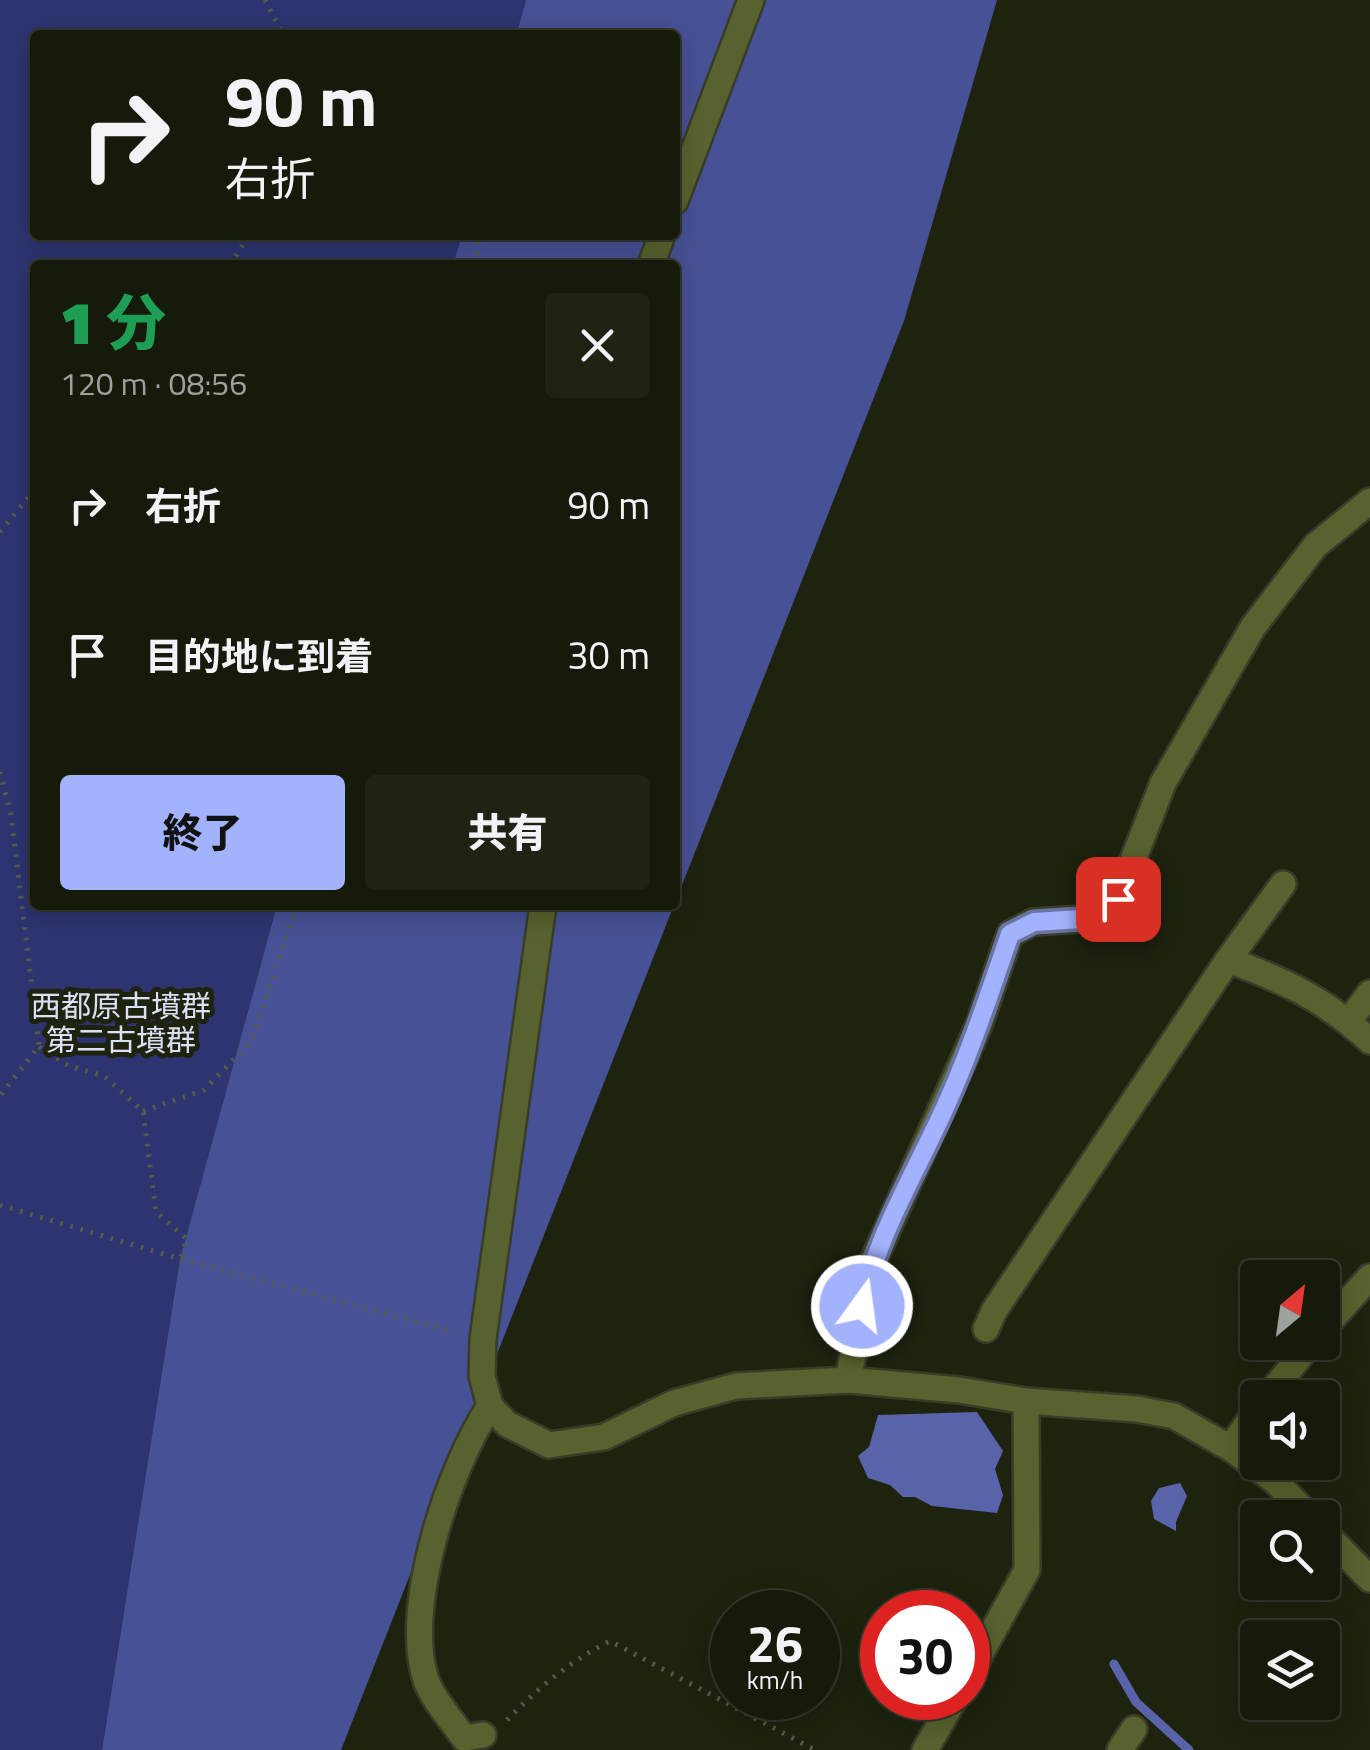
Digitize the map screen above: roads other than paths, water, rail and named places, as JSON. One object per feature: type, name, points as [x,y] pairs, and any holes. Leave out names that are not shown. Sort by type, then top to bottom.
[{"type":"street","points":[[680,188],[750,0]]},
{"type":"street","points":[[848,1380],[870,1268],[958,1077],[1010,934],[1034,922],[1097,918],[1118,899],[1163,783],[1253,627],[1315,546],[1370,501]]},
{"type":"street","points":[[986,1329],[994,1311],[1228,960],[1283,884]]},
{"type":"street","points":[[542,910],[483,1339],[482,1376],[490,1406],[507,1424],[549,1445],[604,1438],[674,1403],[736,1386],[848,1380],[959,1390],[1026,1402],[1137,1409],[1174,1416],[1230,1448],[1276,1481],[1294,1500]]},
{"type":"street","points":[[1228,960],[1289,982],[1370,1041]]},
{"type":"street","points":[[1349,1022],[1370,993]]},
{"type":"street","points":[[1340,1310],[1370,1278]]},
{"type":"street","points":[[1281,1380],[1297,1360]]},
{"type":"street","points":[[990,1636],[1027,1570],[1026,1402]]},
{"type":"street","points":[[469,1741],[426,1682],[418,1636],[426,1573],[452,1480],[490,1406]]},
{"type":"street","points":[[1230,1448],[1240,1434]]},
{"type":"street","points":[[1340,1548],[1370,1579]]},
{"type":"street","points":[[925,1750],[942,1720]]},
{"type":"waterway","points":[[1114,1664],[1136,1702],[1189,1750]]},
{"type":"park label","name":"西都原古墳群 第二古墳群","points":[[121,1023]]}]
